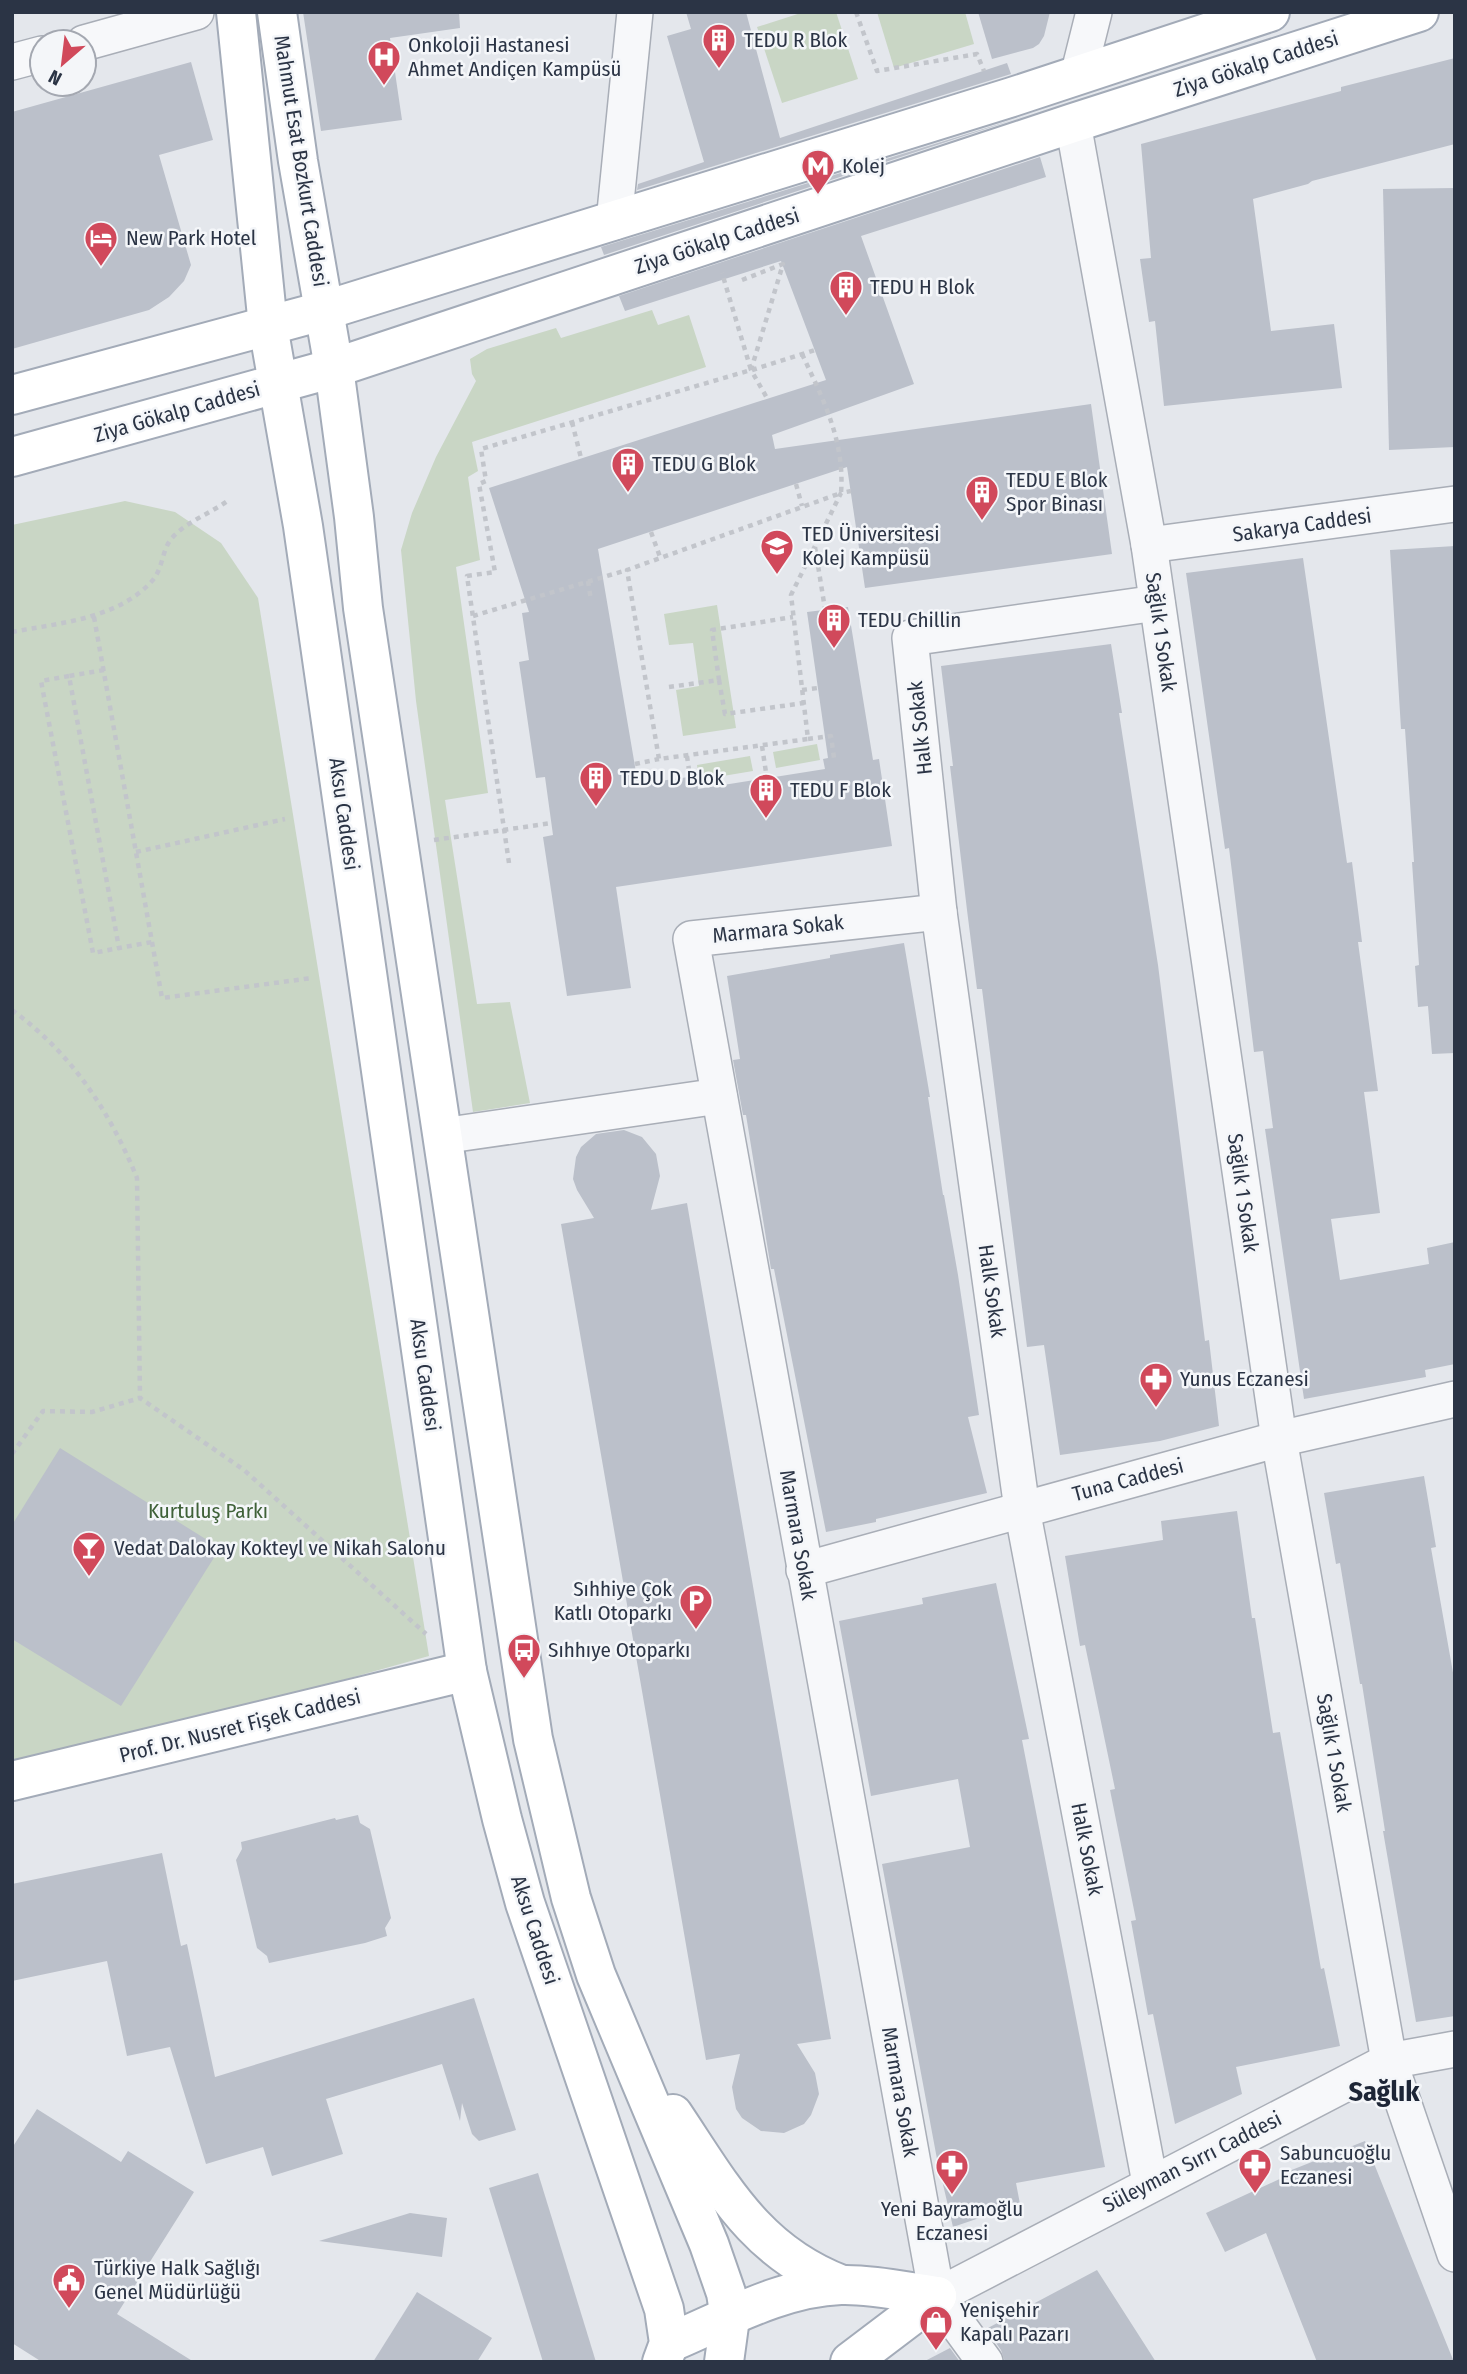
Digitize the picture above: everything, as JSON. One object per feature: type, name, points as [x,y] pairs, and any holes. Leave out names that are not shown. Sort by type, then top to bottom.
[{"type":"main road","name":"Mahmut Esat Bozkurt Caddesi","points":[[236,12],[268,326],[277,384]]},
{"type":"main road","name":"Mahmut Esat Bozkurt Caddesi","points":[[278,12],[298,161],[334,368]]},
{"type":"main road","points":[[12,395],[326,310],[1077,76],[1269,12]]},
{"type":"main road","name":"Ziya Gökalp Caddesi","points":[[12,457],[334,368],[1073,123],[1419,12]]},
{"type":"main road","points":[[334,368],[363,608],[533,1739],[571,1898],[596,1975],[709,2244],[726,2293],[730,2318],[724,2362]]},
{"type":"main road","name":"Aksu Caddesi","points":[[277,384],[303,526],[467,1671],[525,1903],[664,2309],[666,2352]]},
{"type":"main road","name":"Prof. Dr. Nusret Fişek Caddesi","points":[[12,1781],[467,1671]]},
{"type":"main road","points":[[624,2039],[724,2190],[776,2249],[823,2278],[842,2285],[937,2296]]},
{"type":"main road","points":[[666,2352],[777,2297],[842,2285]]},
{"type":"main road","points":[[850,2362],[937,2296]]},
{"type":"street","points":[[98,39],[196,12]]},
{"type":"street","points":[[614,222],[635,12]]},
{"type":"street","points":[[1077,76],[1094,12]]},
{"type":"street","name":"Sağlık 1 Sokak","points":[[1073,123],[1149,545],[1279,1438],[1388,2061],[1455,2254]]},
{"type":"street","name":"Sakarya Caddesi","points":[[1149,545],[1455,505]]},
{"type":"street","name":"Halk Sokak","points":[[1150,2183],[1022,1509],[939,912],[910,638],[1157,603]]},
{"type":"street","name":"Marmara Sokak","points":[[939,912],[691,939],[937,2296],[985,2362]]},
{"type":"street","points":[[442,1136],[719,1096]]},
{"type":"street","name":"Tuna Caddesi","points":[[804,1570],[1279,1438],[1455,1399]]},
{"type":"street","name":"Süleyman Sırrı Caddesi","points":[[937,2296],[1388,2061],[1455,2049]]},
{"type":"path","points":[[856,12],[877,71],[976,54],[997,101]]},
{"type":"path","points":[[713,242],[751,370],[767,398]]},
{"type":"path","points":[[742,280],[783,264],[751,370]]},
{"type":"path","points":[[509,863],[467,576],[495,572],[479,484],[486,481],[481,449],[815,350]]},
{"type":"path","points":[[802,354],[832,419],[843,468],[841,492],[791,595],[808,739]]},
{"type":"path","points":[[572,422],[581,458]]},
{"type":"path","points":[[796,484],[802,506]]},
{"type":"path","points":[[473,616],[627,569],[841,492],[851,491]]},
{"type":"path","points":[[12,632],[94,617],[123,602],[151,582],[161,567],[170,540],[185,527],[230,499]]},
{"type":"path","points":[[651,532],[660,557]]},
{"type":"path","points":[[815,546],[825,610]]},
{"type":"path","points":[[627,569],[659,760]]},
{"type":"path","points":[[588,581],[592,600]]},
{"type":"path","points":[[94,617],[162,998],[312,978]]},
{"type":"path","points":[[793,617],[712,630],[725,714],[804,703]]},
{"type":"path","points":[[104,670],[41,681],[93,953],[152,942]]},
{"type":"path","points":[[69,676],[119,948]]},
{"type":"path","points":[[669,687],[719,680]]},
{"type":"path","points":[[802,690],[818,688]]},
{"type":"path","points":[[635,764],[831,736],[834,758]]},
{"type":"path","points":[[762,746],[767,779]]},
{"type":"path","points":[[687,756],[690,777]]},
{"type":"path","points":[[136,852],[285,819]]},
{"type":"path","points":[[398,845],[552,823]]},
{"type":"path","points":[[12,1010],[29,1022],[53,1046],[96,1096],[125,1149],[137,1178],[140,1398]]},
{"type":"path","points":[[12,1454],[15,1444],[43,1412],[92,1412],[140,1398]]},
{"type":"path","points":[[140,1398],[244,1470],[426,1634]]},
{"type":"green space","points":[[804,12],[836,12],[858,79],[782,103],[757,27]]},
{"type":"green space","points":[[877,12],[965,12],[974,44],[894,68]]},
{"type":"green space","points":[[652,310],[658,325],[689,315],[706,367],[472,442],[478,471],[468,477],[480,560],[456,567],[488,793],[445,800],[477,1004],[510,1002],[530,1103],[473,1112],[416,701],[401,550],[412,513],[436,457],[476,381],[470,359],[487,349],[556,328],[561,338]]},
{"type":"green space","name":"Kurtuluş Parkı","points":[[125,501],[175,512],[221,543],[258,598],[429,1656],[12,1772],[12,525]]},
{"type":"green space","points":[[717,605],[736,728],[683,736],[676,690],[699,686],[693,643],[669,645],[664,614]]},
{"type":"green space","points":[[817,744],[820,760],[776,768],[773,752]]},
{"type":"green space","points":[[750,756],[753,771],[699,780],[697,765]]},
{"type":"building","points":[[303,12],[459,12],[460,28],[390,38],[402,120],[321,131]]},
{"type":"building","points":[[686,12],[746,12],[780,138],[1007,63],[1011,74],[637,190],[638,184],[704,162],[667,36],[691,29]]},
{"type":"building","points":[[978,12],[1050,12],[1044,36],[1039,44],[992,59]]},
{"type":"building","points":[[1455,58],[1455,144],[1253,199],[1271,331],[1334,324],[1342,388],[1164,406],[1155,321],[1149,322],[1140,259],[1151,258],[1141,144],[1341,91],[1341,87]]},
{"type":"building","points":[[191,62],[213,140],[159,155],[191,265],[184,281],[169,297],[149,310],[12,349],[12,112],[62,98],[98,98],[98,88]]},
{"type":"building","points":[[1025,116],[604,255],[601,247]]},
{"type":"building","points":[[1040,157],[1046,177],[861,236],[914,384],[772,435],[775,449],[1091,404],[1112,554],[865,588],[847,467],[598,549],[638,784],[696,776],[698,789],[825,769],[823,759],[828,758],[807,612],[848,607],[873,760],[879,759],[892,846],[616,887],[631,988],[567,996],[543,837],[553,835],[545,777],[536,778],[519,662],[529,660],[522,613],[529,612],[489,488],[826,380],[781,261],[625,311],[619,296]]},
{"type":"building","points":[[1455,188],[1455,447],[1389,450],[1383,189]]},
{"type":"building","points":[[1455,546],[1455,1053],[1432,1054],[1428,1006],[1418,1007],[1415,966],[1419,965],[1414,862],[1405,729],[1401,729],[1390,550]]},
{"type":"building","points":[[1303,558],[1347,863],[1352,862],[1362,942],[1358,942],[1378,1091],[1364,1092],[1380,1213],[1331,1219],[1340,1280],[1429,1264],[1427,1248],[1455,1242],[1455,1364],[1425,1370],[1426,1377],[1304,1399],[1265,1129],[1273,1128],[1263,1051],[1254,1052],[1229,848],[1225,849],[1186,573]]},
{"type":"building","points":[[1111,644],[1158,965],[1205,1341],[1209,1340],[1219,1426],[1160,1441],[1060,1455],[1044,1345],[1027,1347],[982,989],[977,989],[967,910],[941,666]]},
{"type":"building","points":[[904,943],[979,1415],[968,1417],[987,1493],[826,1532],[774,1269],[771,1269],[746,1115],[743,1115],[733,1060],[740,1059],[727,976]]},
{"type":"building","name":"Sıhhiye Çok Katlı Otoparkı","points":[[624,1130],[642,1137],[656,1154],[660,1176],[651,1210],[687,1203],[831,2039],[797,2044],[815,2073],[819,2094],[811,2115],[804,2124],[784,2133],[761,2131],[742,2118],[736,2109],[732,2087],[740,2054],[706,2060],[561,1224],[594,1218],[573,1179],[576,1157],[581,1147],[596,1134]]},
{"type":"building","points":[[60,1448],[220,1548],[121,1706],[12,1639],[12,1525]]},
{"type":"building","points":[[1424,1476],[1436,1547],[1431,1548],[1455,1684],[1455,2016],[1416,2022],[1383,1831],[1362,1684],[1324,1493]]},
{"type":"building","points":[[1237,1511],[1252,1618],[1255,1618],[1273,1733],[1280,1732],[1321,1969],[1324,1968],[1340,2046],[1236,2067],[1242,2094],[1175,2124],[1153,2014],[1148,2015],[1131,1921],[1136,1920],[1110,1790],[1115,1789],[1085,1645],[1080,1646],[1065,1556],[1163,1540],[1161,1521]]},
{"type":"building","points":[[996,1583],[1029,1739],[1022,1740],[1105,2167],[1016,2183],[1020,2204],[953,2227],[937,2159],[882,1864],[970,1847],[958,1779],[871,1796],[839,1621],[923,1604],[922,1598]]},
{"type":"building","points":[[358,1815],[360,1823],[370,1829],[391,1918],[385,1928],[387,1936],[269,1963],[267,1956],[257,1948],[236,1860],[242,1849],[241,1842],[335,1818],[336,1820]]},
{"type":"building","points":[[162,1853],[181,1946],[187,1944],[215,2077],[474,1998],[516,2130],[479,2141],[472,2134],[462,2103],[460,2121],[442,2064],[326,2099],[343,2154],[272,2176],[263,2147],[206,2164],[170,2047],[127,2056],[107,1961],[12,1981],[12,1884]]},
{"type":"building","points":[[37,2109],[121,2162],[128,2151],[194,2192],[117,2314],[194,2362],[42,2362],[12,2343],[12,2148]]},
{"type":"building","points":[[1365,2141],[1454,2362],[1317,2362],[1266,2233],[1225,2252],[1206,2213],[1286,2176],[1284,2173]]},
{"type":"building","points":[[538,2173],[596,2362],[543,2362],[489,2188]]},
{"type":"building","points":[[410,2213],[447,2218],[442,2257],[319,2241]]},
{"type":"building","points":[[1097,2270],[1156,2362],[1005,2362],[1001,2350],[986,2329]]},
{"type":"building","points":[[417,2292],[492,2338],[477,2362],[373,2362]]},
{"type":"building","points":[[950,2348],[960,2362],[923,2362]]},
{"type":"place","name":"TEDU R Blok","points":[[719,70]]},
{"type":"place","name":"Onkoloji Hastanesi Ahmet Andiçen Kampüsü","points":[[384,87]]},
{"type":"place","name":"Kolej","points":[[818,196]]},
{"type":"place","name":"New Park Hotel","points":[[101,268]]},
{"type":"place","name":"TEDU H Blok","points":[[846,317]]},
{"type":"place","name":"TEDU G Blok","points":[[628,494]]},
{"type":"place","name":"TEDU E Blok Spor Binası","points":[[982,522]]},
{"type":"place","name":"TED Üniversitesi Kolej Kampüsü","points":[[777,576]]},
{"type":"place","name":"TEDU Chillin","points":[[834,650]]},
{"type":"place","name":"TEDU D Blok","points":[[596,808]]},
{"type":"place","name":"TEDU F Blok","points":[[766,820]]},
{"type":"place","name":"Yunus Eczanesi","points":[[1156,1409]]},
{"type":"place","name":"Vedat Dalokay Kokteyl ve Nikah Salonu","points":[[89,1578]]},
{"type":"place","name":"Sıhhiye Çok Katlı Otoparkı","points":[[696,1631]]},
{"type":"place","name":"Sıhhıye Otoparkı","points":[[524,1680]]},
{"type":"place","name":"Sabuncuoğlu Eczanesi","points":[[1255,2195]]},
{"type":"place","name":"Yeni Bayramoğlu Eczanesi","points":[[952,2196]]},
{"type":"place","name":"Türkiye Halk Sağlığı Genel Müdürlüğü","points":[[69,2310]]},
{"type":"place","name":"Yenişehir Kapalı Pazarı","points":[[936,2352]]},
{"type":"district","name":"Sağlık","points":[[1384,2091]]}]
